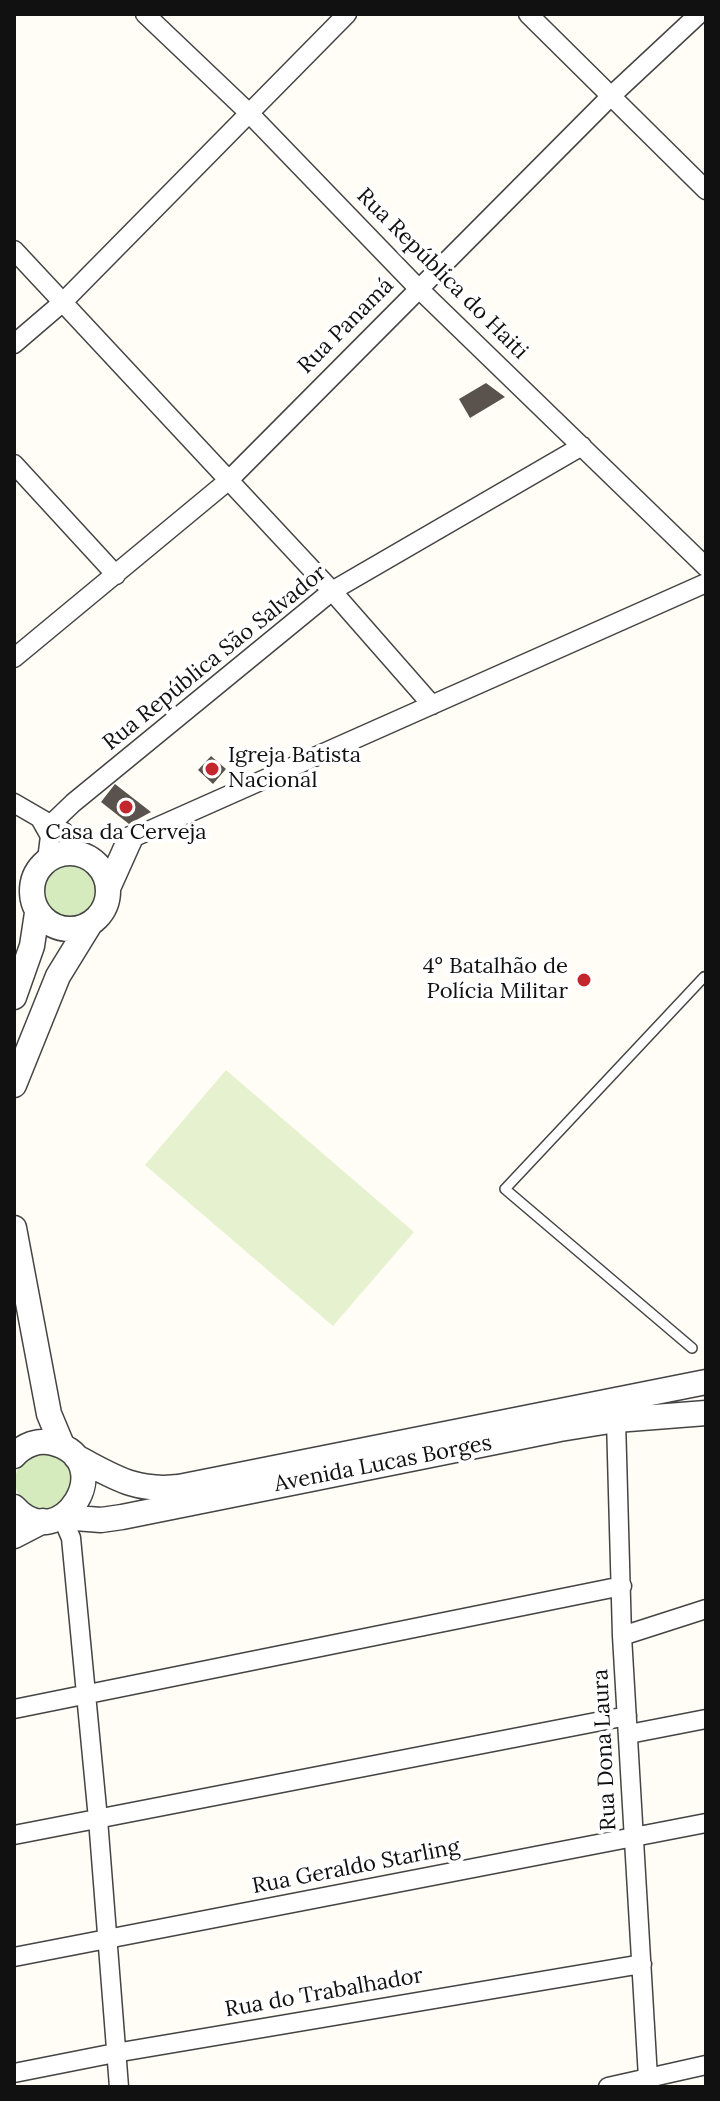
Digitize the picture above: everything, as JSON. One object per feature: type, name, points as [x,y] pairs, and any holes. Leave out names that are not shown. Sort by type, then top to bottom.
[{"type":"street","name":"Rua República do Haiti","points":[[145,14],[248,112],[417,287],[706,567]]},
{"type":"street","points":[[14,344],[63,302],[347,14]]},
{"type":"street","points":[[528,14],[706,190]]},
{"type":"street","name":"Rua Panamá","points":[[14,658],[229,480],[417,287],[699,14]]},
{"type":"street","points":[[14,250],[332,591],[432,705]]},
{"type":"street","name":"Rua República São Salvador","points":[[46,823],[332,591],[582,446]]},
{"type":"street","points":[[14,464],[116,575]]},
{"type":"street","points":[[47,860],[68,853],[83,855],[130,839],[706,583]]},
{"type":"street","points":[[14,803],[72,841],[83,855],[101,869],[108,888]]},
{"type":"street","points":[[14,995],[32,946],[37,913],[31,891],[33,879],[47,860],[51,844],[46,823]]},
{"type":"street","points":[[14,1085],[58,976],[90,924],[104,908],[108,888],[130,839]]},
{"type":"street","points":[[37,913],[56,928],[67,930],[90,924]]},
{"type":"street","points":[[14,1228],[49,1414],[69,1451],[80,1464],[84,1482],[79,1500],[52,1519],[14,1536]]},
{"type":"street","name":"Avenida Lucas Borges","points":[[69,1451],[133,1485],[147,1489],[179,1487],[706,1382]]},
{"type":"street","name":"Avenida Lucas Borges","points":[[52,1519],[122,1517],[616,1420],[706,1413]]},
{"type":"street","name":"Rua Dona Laura","points":[[616,1420],[622,1636],[648,2078]]},
{"type":"street","points":[[14,1456],[31,1443],[47,1441],[69,1451]]},
{"type":"street","points":[[14,1507],[29,1518],[52,1519],[71,1538],[98,1819],[119,2087]]},
{"type":"street","points":[[14,1709],[622,1586]]},
{"type":"street","points":[[622,1636],[706,1609]]},
{"type":"street","points":[[14,1835],[628,1725],[706,1719]]},
{"type":"street","name":"Rua Geraldo Starling","points":[[14,1957],[706,1823]]},
{"type":"street","name":"Rua do Trabalhador","points":[[14,2073],[115,2053],[642,1964]]},
{"type":"street","points":[[608,2087],[706,2065]]},
{"type":"lane","points":[[692,1348],[505,1189],[706,978]]},
{"type":"green space","points":[[70,859],[82,861],[93,868],[100,879],[100,903],[93,914],[82,921],[70,923],[58,921],[47,914],[40,903],[38,891],[40,879],[47,868],[58,861]]},
{"type":"green space","points":[[226,1070],[414,1232],[333,1326],[145,1165]]},
{"type":"green space","points":[[44,1452],[55,1454],[64,1461],[71,1470],[71,1492],[64,1501],[55,1508],[44,1510],[33,1508],[24,1501],[17,1492],[15,1481],[17,1470],[24,1461],[33,1454]]},
{"type":"building","points":[[486,383],[505,397],[470,418],[459,399]]},
{"type":"building","name":"Igreja Batista Nacional","points":[[211,756],[226,769],[213,784],[198,770]]},
{"type":"building","name":"Casa da Cerveja","points":[[115,784],[151,812],[129,824],[101,802]]},
{"type":"place","name":"Igreja Batista Nacional","points":[[212,769]]},
{"type":"place","name":"Casa da Cerveja","points":[[126,807]]},
{"type":"place","name":"4° Batalhão de Polícia Militar","points":[[584,980]]}]
